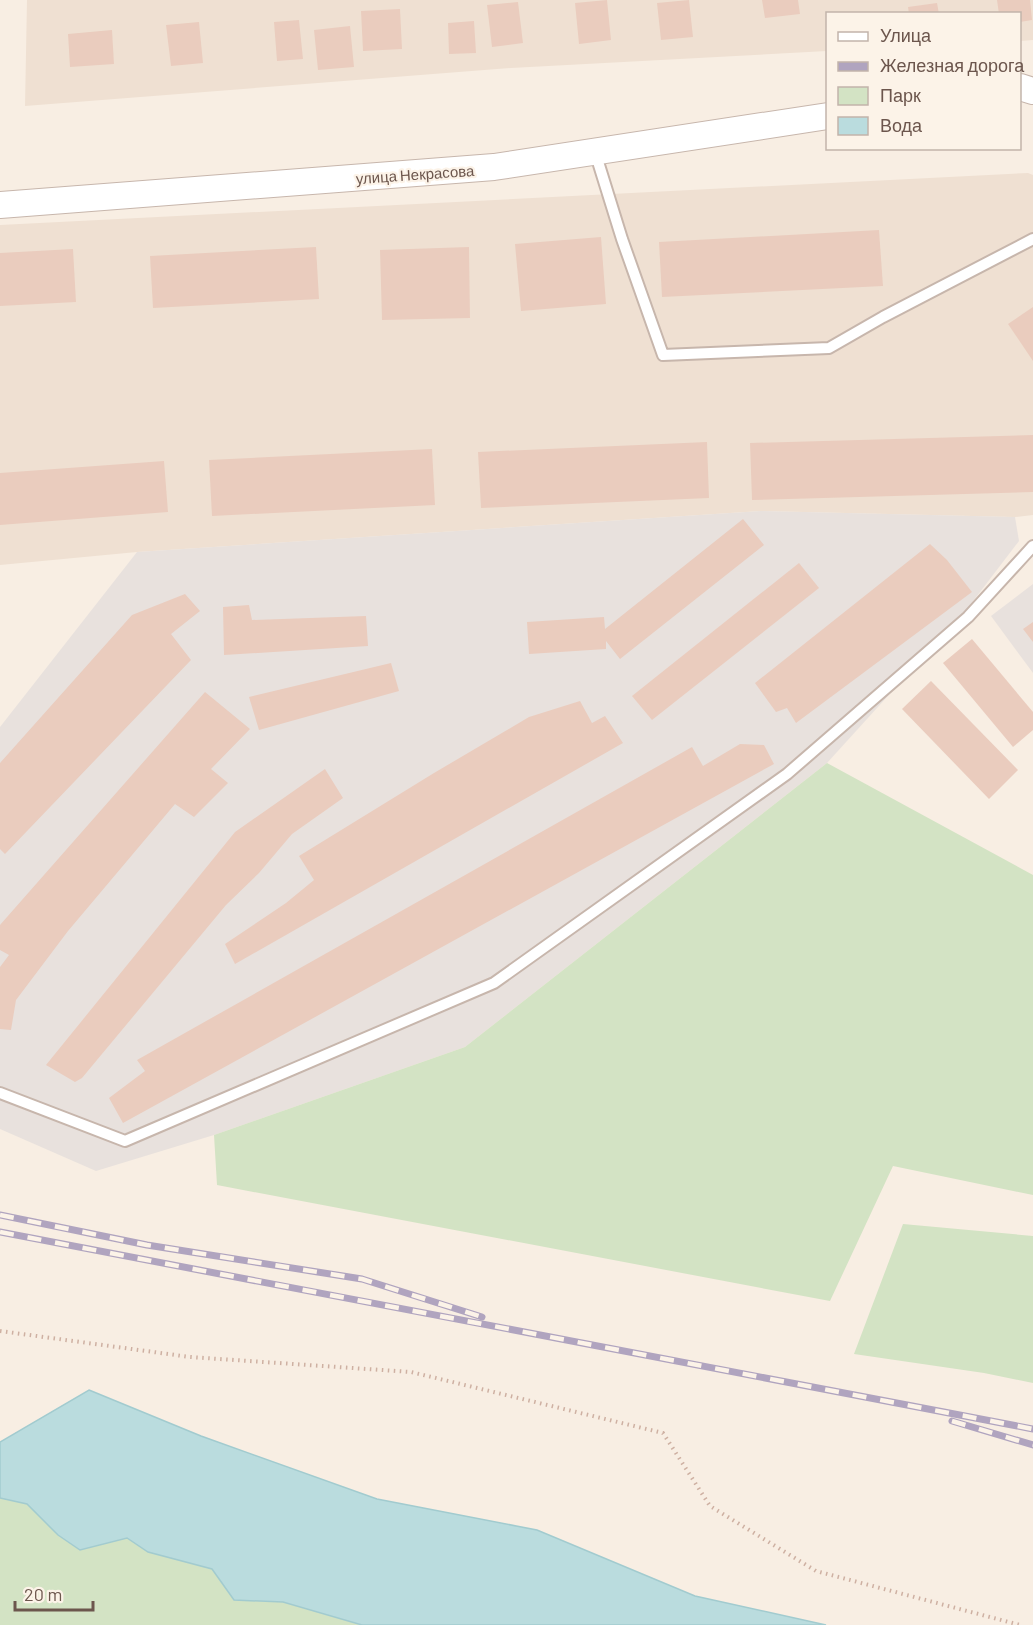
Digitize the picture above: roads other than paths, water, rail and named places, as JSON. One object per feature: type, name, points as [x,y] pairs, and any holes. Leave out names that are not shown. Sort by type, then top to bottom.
[{"type":"street","name":"улица Некрасова","points":[[0,205],[494,168],[826,116]]},
{"type":"lane","points":[[595,152],[622,239],[663,355],[830,348],[883,317],[1033,239]]},
{"type":"lane","points":[[0,1093],[125,1141],[494,983],[787,774],[968,617],[1033,546]]},
{"type":"water","points":[[89,1390],[201,1436],[377,1499],[537,1530],[695,1596],[826,1625],[362,1625],[283,1602],[234,1600],[212,1569],[148,1552],[127,1538],[80,1550],[58,1535],[27,1504],[0,1498],[0,1442]]},
{"type":"railway","points":[[0,1215],[147,1245],[362,1279],[482,1317]]},
{"type":"railway","points":[[0,1232],[1033,1429]]},
{"type":"railway","points":[[952,1421],[1033,1445]]}]
